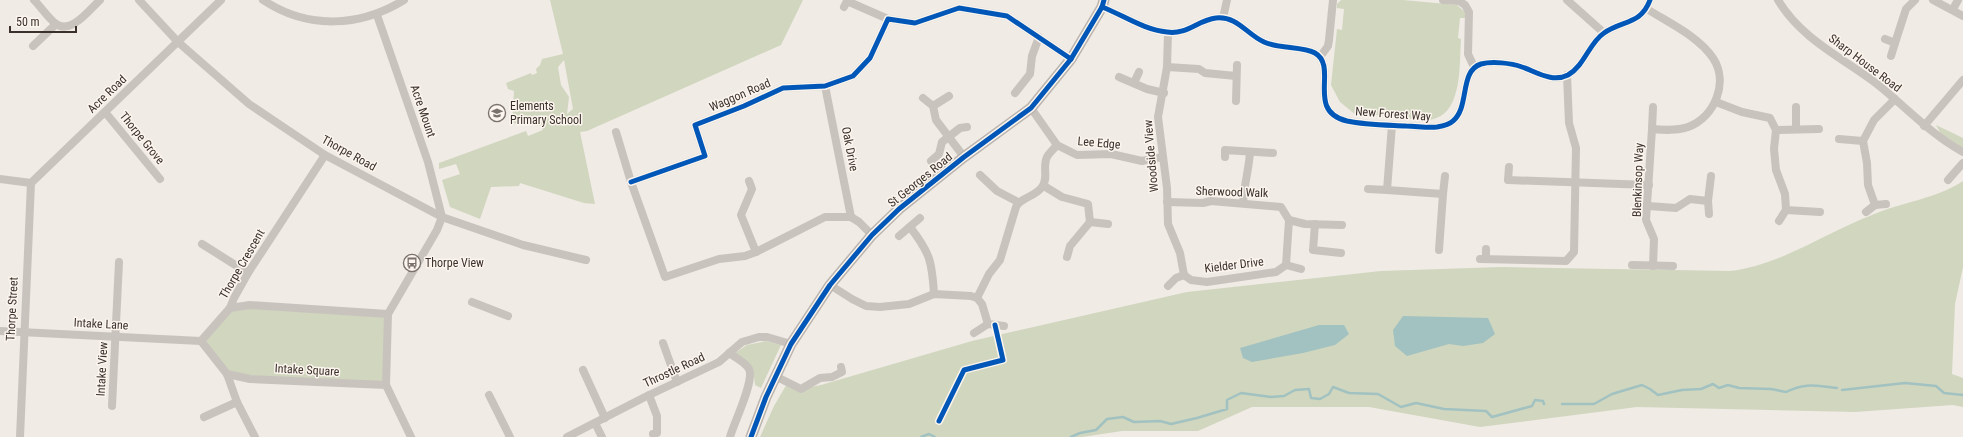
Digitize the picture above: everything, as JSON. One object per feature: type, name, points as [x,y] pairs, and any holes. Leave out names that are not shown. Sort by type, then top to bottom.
[{"type":"street","points":[[34,0],[56,24],[63,26],[74,24],[100,0]]},
{"type":"street","name":"Thorpe Road","points":[[139,0],[178,42],[249,104],[325,156],[442,217],[524,246],[586,260]]},
{"type":"street","name":"Acre Road","points":[[31,183],[221,0]]},
{"type":"street","points":[[263,0],[287,13],[320,21],[354,20],[377,15],[404,0]]},
{"type":"street","points":[[1223,18],[1227,0]]},
{"type":"street","points":[[1103,4],[1156,31],[1168,33],[1179,33],[1214,18],[1233,20],[1264,42],[1275,46],[1311,51],[1320,57],[1326,50],[1329,40],[1333,0]]},
{"type":"street","points":[[1443,0],[1467,3],[1469,12],[1468,54],[1474,67],[1482,64],[1510,65],[1521,67],[1550,78],[1567,75],[1575,70],[1596,40],[1604,33],[1636,19],[1647,9],[1650,0]]},
{"type":"street","points":[[1567,0],[1604,33]]},
{"type":"street","name":"Sharp House Road","points":[[1778,0],[1793,19],[1812,38],[1866,76],[1947,144],[1963,152]]},
{"type":"street","points":[[1891,56],[1906,9],[1915,0]]},
{"type":"street","points":[[1934,0],[1953,9],[1963,16]]},
{"type":"street","points":[[1953,9],[1958,0]]},
{"type":"street","points":[[844,7],[847,1],[888,19],[915,23],[959,8],[1007,16],[1071,59]]},
{"type":"street","name":"St Georges Road","points":[[751,437],[775,376],[791,344],[830,285],[872,235],[899,209],[964,157],[1032,108],[1071,59],[1103,4]]},
{"type":"street","points":[[1647,9],[1696,40],[1713,58],[1718,68],[1720,77],[1716,102],[1742,112],[1770,118],[1776,130],[1774,149],[1776,170],[1785,194],[1786,210],[1779,222]]},
{"type":"street","name":"Acre Mount","points":[[377,15],[428,162],[442,217]]},
{"type":"street","name":"Waggon Road","points":[[631,182],[705,156],[695,125],[744,106],[782,88],[825,86],[853,76],[870,58],[888,19]]},
{"type":"street","points":[[33,46],[56,24]]},
{"type":"street","name":"Woodside View","points":[[1168,33],[1167,67],[1164,93],[1158,117],[1167,188],[1166,202],[1168,224],[1180,253],[1184,275]]},
{"type":"street","points":[[1015,93],[1030,74],[1032,56],[1039,37]]},
{"type":"street","points":[[1885,39],[1895,43]]},
{"type":"street","name":"New Forest Way","points":[[1320,57],[1324,64],[1324,99],[1331,112],[1338,118],[1346,121],[1435,128],[1452,122],[1459,115],[1468,77],[1474,67]]},
{"type":"street","points":[[1236,101],[1237,65]]},
{"type":"street","points":[[1167,67],[1199,69],[1205,73],[1236,76]]},
{"type":"street","points":[[1134,83],[1138,72]]},
{"type":"street","points":[[1486,249],[1483,259],[1566,261],[1574,252],[1576,148],[1569,123],[1567,75]]},
{"type":"street","points":[[1119,77],[1147,89],[1164,93]]},
{"type":"street","points":[[1924,126],[1963,80]]},
{"type":"street","name":"Oak Drive","points":[[825,86],[851,217]]},
{"type":"street","points":[[933,106],[949,96]]},
{"type":"street","points":[[923,98],[933,106],[936,120],[964,157]]},
{"type":"street","points":[[1875,205],[1868,185],[1867,163],[1863,141],[1874,120],[1895,99]]},
{"type":"street","name":"Blenkinsop Way","points":[[1653,266],[1654,239],[1646,220],[1652,129],[1673,130],[1689,126],[1700,120],[1716,102]]},
{"type":"street","points":[[1652,129],[1653,107]]},
{"type":"street","points":[[1796,107],[1796,129]]},
{"type":"street","name":"Lee Edge","points":[[1032,108],[1058,145],[1077,156],[1112,154],[1142,161],[1162,157]]},
{"type":"street","name":"Thorpe Grove","points":[[105,112],[160,179]]},
{"type":"street","points":[[1387,190],[1392,125]]},
{"type":"street","points":[[931,161],[939,154],[942,142],[960,128],[968,127]]},
{"type":"street","points":[[1776,130],[1819,129]]},
{"type":"street","points":[[616,132],[631,182],[665,277],[719,259],[745,256],[756,252],[825,217],[851,217],[859,222],[872,235]]},
{"type":"street","points":[[1839,139],[1863,141]]},
{"type":"street","points":[[977,298],[988,274],[1000,260],[1018,202],[1038,192],[1044,186],[1047,158],[1058,145]]},
{"type":"street","points":[[1225,157],[1225,150],[1272,153]]},
{"type":"street","points":[[1243,203],[1250,152]]},
{"type":"street","name":"Thorpe Crescent","points":[[201,341],[215,323],[230,308],[248,273],[325,156]]},
{"type":"street","points":[[1948,180],[1963,163]]},
{"type":"street","points":[[1509,167],[1508,184],[1576,183],[1648,185]]},
{"type":"street","points":[[980,174],[997,191],[1018,202]]},
{"type":"street","points":[[1439,250],[1444,176]]},
{"type":"street","points":[[1709,214],[1708,201],[1711,176]]},
{"type":"street","points":[[0,179],[31,183]]},
{"type":"street","points":[[749,181],[752,189],[741,215],[756,252]]},
{"type":"street","name":"Thorpe Street","points":[[20,437],[23,332],[31,183]]},
{"type":"street","points":[[1044,186],[1062,197],[1088,204],[1090,222],[1070,246],[1067,257]]},
{"type":"street","points":[[1368,189],[1443,194]]},
{"type":"street","points":[[1648,206],[1676,208],[1690,199],[1708,201]]},
{"type":"street","name":"Sherwood Walk","points":[[1166,202],[1243,203],[1281,207],[1289,220]]},
{"type":"street","points":[[1866,212],[1875,205],[1886,204]]},
{"type":"street","points":[[1786,210],[1820,212]]},
{"type":"street","points":[[411,437],[386,385],[388,314],[437,230],[442,217]]},
{"type":"street","points":[[899,236],[920,218]]},
{"type":"street","points":[[1301,269],[1286,265],[1289,220],[1305,224],[1332,221],[1342,225]]},
{"type":"street","points":[[1090,222],[1108,224]]},
{"type":"street","points":[[1315,224],[1313,250],[1341,253]]},
{"type":"street","points":[[910,227],[925,246],[930,257],[934,294]]},
{"type":"street","points":[[202,244],[248,273]]},
{"type":"street","name":"Intake View","points":[[112,406],[119,262]]},
{"type":"street","name":"Kielder Drive","points":[[1184,275],[1191,280],[1207,282],[1276,272],[1286,265]]},
{"type":"street","points":[[1632,265],[1673,266]]},
{"type":"street","points":[[1168,286],[1176,278],[1184,275]]},
{"type":"street","points":[[830,285],[852,300],[866,306],[910,304],[934,294],[971,296],[977,298],[982,304],[988,324]]},
{"type":"street","points":[[472,302],[508,316]]},
{"type":"street","points":[[230,308],[250,305],[388,314]]},
{"type":"street","points":[[974,332],[988,324],[1004,326]]},
{"type":"street","name":"Intake Lane","points":[[0,331],[201,341]]},
{"type":"street","name":"Throstle Road","points":[[567,437],[649,395],[719,362],[742,342],[759,337],[777,339],[791,344]]},
{"type":"street","points":[[201,341],[227,374],[237,402],[255,437]]},
{"type":"street","points":[[663,343],[677,382]]},
{"type":"street","points":[[729,353],[744,363],[749,370],[751,377],[750,386],[741,403],[730,437]]},
{"type":"street","points":[[583,370],[605,418]]},
{"type":"street","points":[[775,376],[801,389],[820,378],[832,377],[844,370]]},
{"type":"street","name":"Intake Square","points":[[227,374],[250,379],[386,385]]},
{"type":"street","points":[[489,395],[510,437]]},
{"type":"street","points":[[649,395],[657,416],[656,433],[653,434]]},
{"type":"street","points":[[204,417],[237,402]]},
{"type":"street","points":[[595,423],[602,437]]},
{"type":"green space","points":[[550,0],[803,0],[781,45],[587,131],[580,132],[595,204],[584,203],[520,183],[519,186],[491,187],[480,219],[450,207],[442,180],[460,174],[456,164],[439,169],[439,163],[526,131],[528,136],[543,130],[541,126],[512,123],[514,91],[508,89],[506,83],[531,73],[532,75],[537,73],[536,69],[540,65],[542,59],[563,54]],"holes":[[[564,60],[573,109],[567,114],[569,97],[561,85],[558,67]]]},
{"type":"green space","points":[[1341,0],[1403,0],[1457,5],[1467,14],[1466,18],[1460,18],[1458,38],[1461,39],[1460,63],[1457,90],[1453,102],[1446,112],[1436,118],[1423,120],[1410,119],[1402,115],[1356,115],[1340,102],[1331,85],[1337,29],[1342,30],[1344,9],[1337,8],[1337,4]]},
{"type":"green space","points":[[1936,125],[1963,138],[1963,148],[1941,134]]},
{"type":"green space","points":[[1963,181],[1963,267],[1955,304],[1952,374],[1963,378],[1963,407],[1953,405],[1855,412],[1637,407],[1480,427],[1369,407],[1252,407],[1198,431],[1122,431],[1082,437],[760,437],[774,406],[788,382],[801,389],[821,385],[972,341],[1187,292],[1381,271],[1501,267],[1730,271],[1749,268],[1767,262],[1802,248],[1854,222],[1942,192]]},
{"type":"green space","points":[[250,305],[388,314],[386,385],[227,374],[201,341],[230,308]]},
{"type":"green space","points":[[766,341],[781,345],[761,388],[755,385],[750,366],[744,359],[735,353],[747,345]]},
{"type":"water","points":[[1403,316],[1488,318],[1495,334],[1483,343],[1463,346],[1449,344],[1407,356],[1395,346],[1393,330]]},
{"type":"water","points":[[1319,325],[1344,325],[1349,334],[1335,345],[1303,353],[1252,362],[1243,358],[1240,348]]},
{"type":"waterway","points":[[1842,390],[1905,383],[1936,386],[1944,393],[1963,395]]},
{"type":"waterway","points":[[1562,404],[1594,404],[1612,394],[1642,385],[1658,395],[1682,390],[1701,389],[1713,384],[1719,388],[1728,385],[1739,388],[1771,389],[1786,392],[1805,386],[1837,388]]},
{"type":"waterway","points":[[1071,437],[1080,433],[1096,430],[1107,419],[1123,417],[1134,422],[1160,421],[1171,424],[1197,418],[1227,409],[1227,400],[1241,393],[1271,397],[1284,396],[1295,390],[1309,389],[1311,398],[1320,399],[1329,394],[1333,387],[1349,393],[1378,394],[1401,407],[1416,403],[1444,409],[1486,411],[1492,417],[1532,406],[1535,400],[1543,401],[1544,404]]},
{"type":"waterway","points":[[921,437],[929,434],[935,437]]},
{"type":"cycle path","points":[[751,437],[766,397],[791,344],[830,285],[872,235],[899,209],[964,157],[1031,108],[1071,59],[1102,7],[1104,0]]},
{"type":"cycle path","points":[[1102,7],[1142,25],[1158,31],[1167,32],[1181,31],[1210,19],[1224,18],[1230,20],[1264,42],[1277,46],[1304,49],[1315,53],[1322,60],[1325,78],[1325,99],[1328,108],[1335,116],[1347,121],[1376,125],[1437,127],[1450,123],[1458,115],[1467,81],[1474,68],[1485,63],[1502,63],[1518,66],[1550,77],[1556,78],[1568,75],[1579,66],[1594,42],[1599,37],[1611,29],[1642,14],[1650,0]]},
{"type":"cycle path","points":[[631,182],[705,156],[695,125],[744,106],[783,88],[825,86],[853,76],[870,58],[888,19],[915,23],[959,8],[1007,16],[1071,59]]},
{"type":"cycle path","points":[[939,421],[964,370],[1003,360],[995,325]]},
{"type":"place","name":"Elements Primary School","points":[[497,113]]},
{"type":"place","name":"Thorpe View","points":[[412,263]]}]
